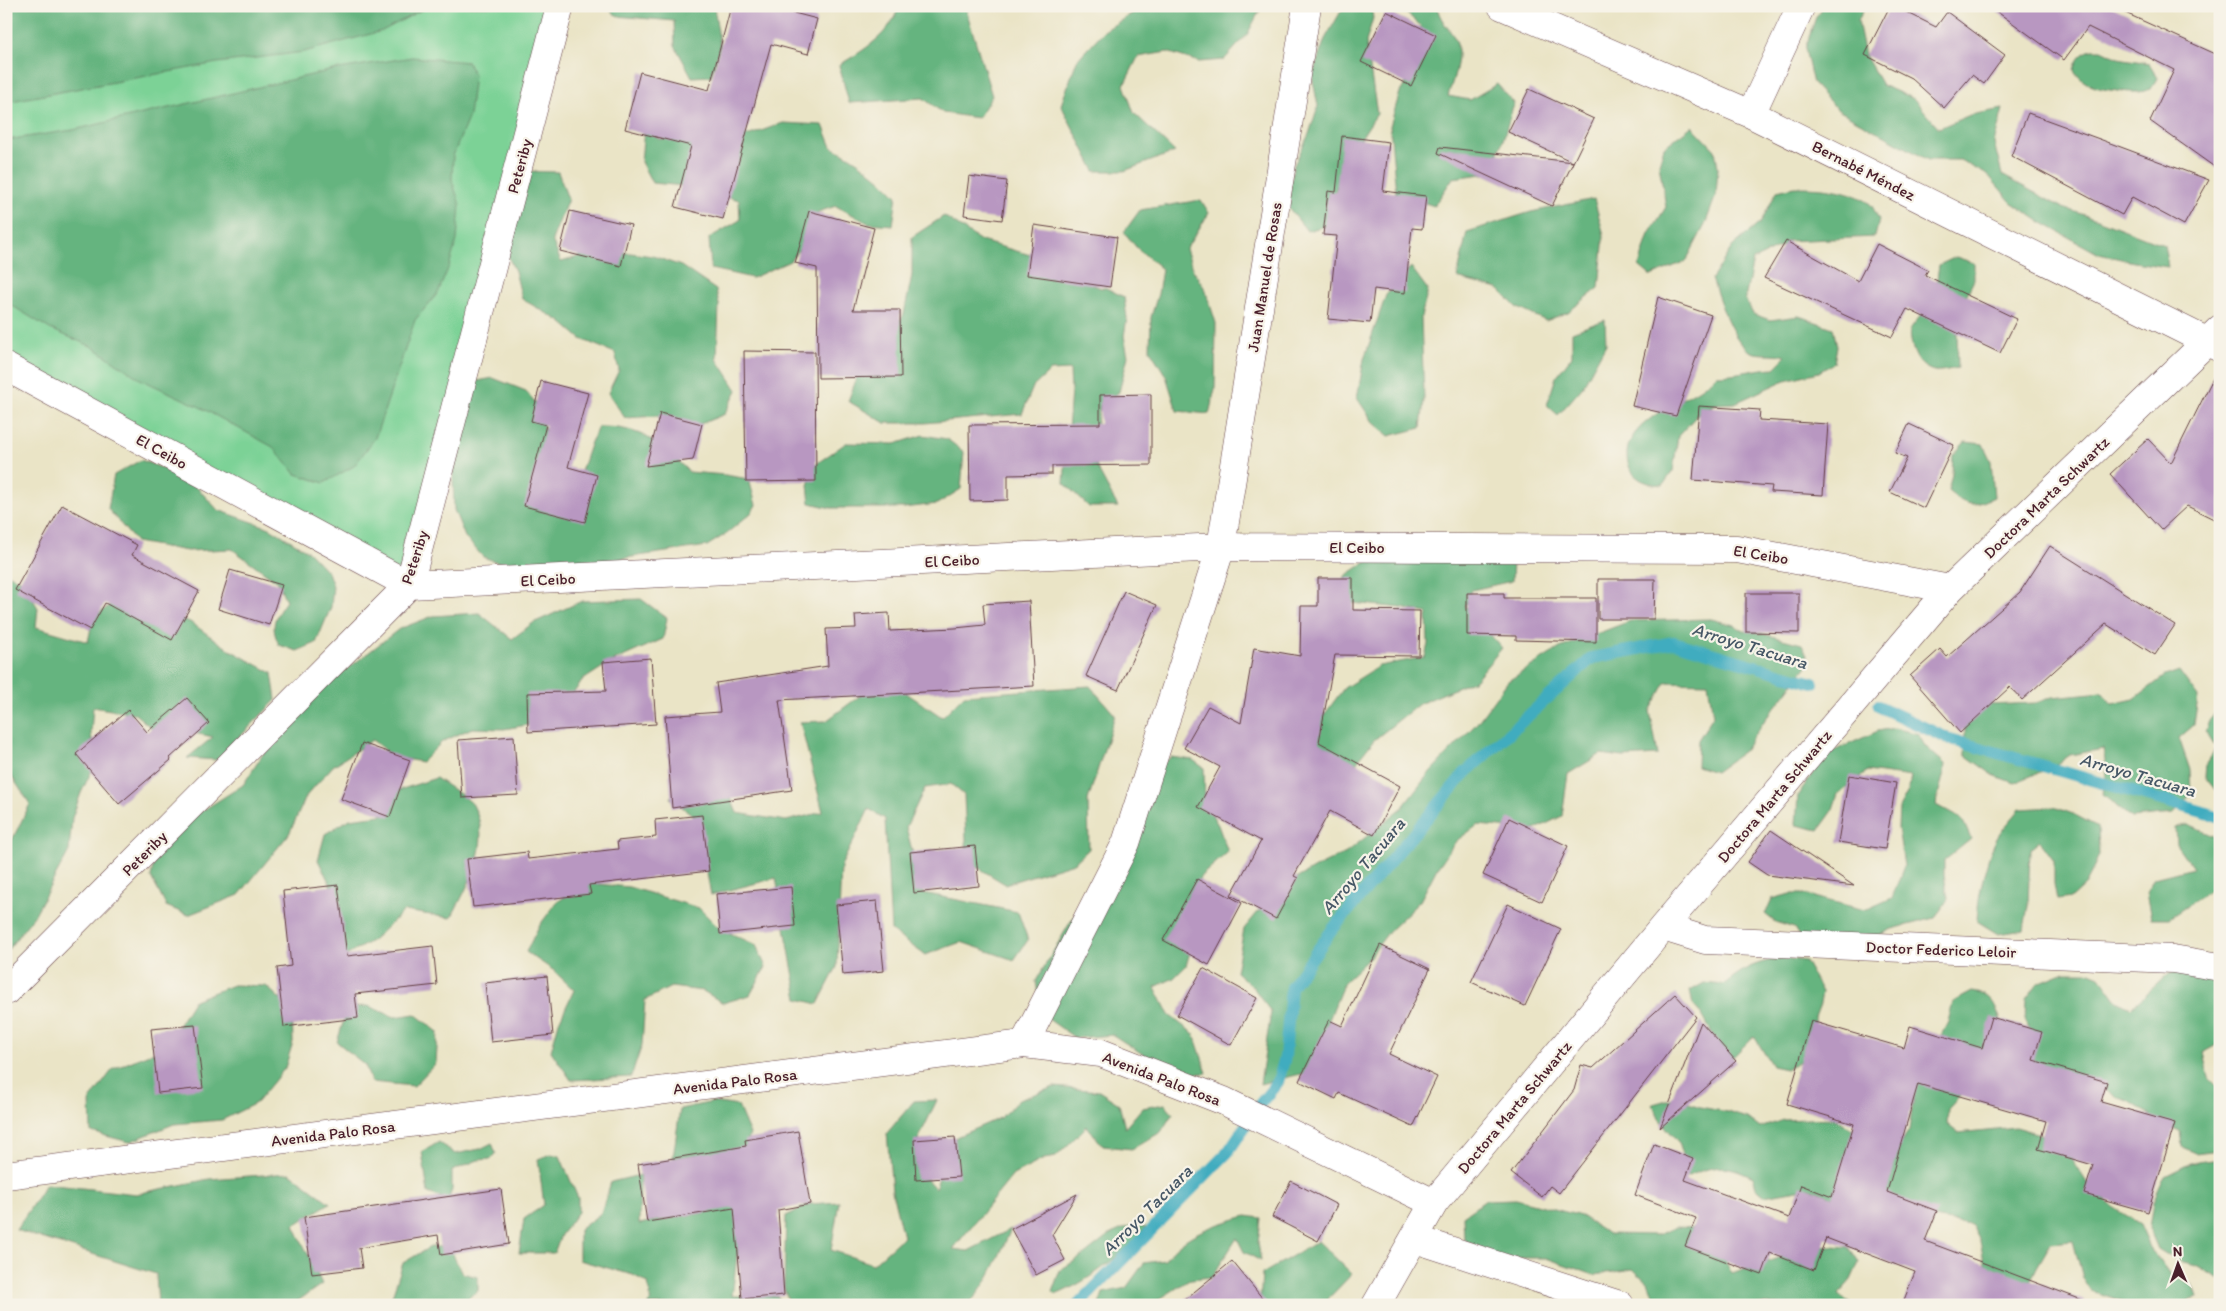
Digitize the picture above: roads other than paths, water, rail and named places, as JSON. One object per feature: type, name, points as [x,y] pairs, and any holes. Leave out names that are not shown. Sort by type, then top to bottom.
[{"type":"street","name":"Peteriby","points":[[6,991],[408,586],[560,6]]},
{"type":"street","name":"Juan Manuel de Rosas","points":[[1024,1044],[1126,843],[1221,547],[1307,6]]},
{"type":"street","name":"Bernabé Méndez","points":[[1502,6],[1751,114],[2215,339]]},
{"type":"street","points":[[1751,114],[1801,6]]},
{"type":"street","name":"Doctora Marta Schwartz","points":[[1376,1305],[1434,1204],[1663,927],[1950,589],[2215,339]]},
{"type":"street","name":"El Ceibo","points":[[6,367],[408,586],[1221,547],[1737,549],[1950,589]]},
{"type":"street","name":"Doctor Federico Leloir","points":[[1663,927],[1705,940],[2173,959],[2220,967]]},
{"type":"street","name":"Avenida Palo Rosa","points":[[6,1175],[1024,1044],[1101,1053],[1224,1101],[1434,1204]]},
{"type":"street","points":[[1415,1238],[1620,1305]]},
{"type":"waterway","name":"Arroyo Tacuara","points":[[1078,1305],[1228,1152],[1260,1104],[1278,1082],[1285,1057],[1291,987],[1332,930],[1465,773],[1592,658],[1674,642],[1813,683]]},
{"type":"waterway","name":"Arroyo Tacuara","points":[[1878,706],[1949,739],[2220,817]]}]
